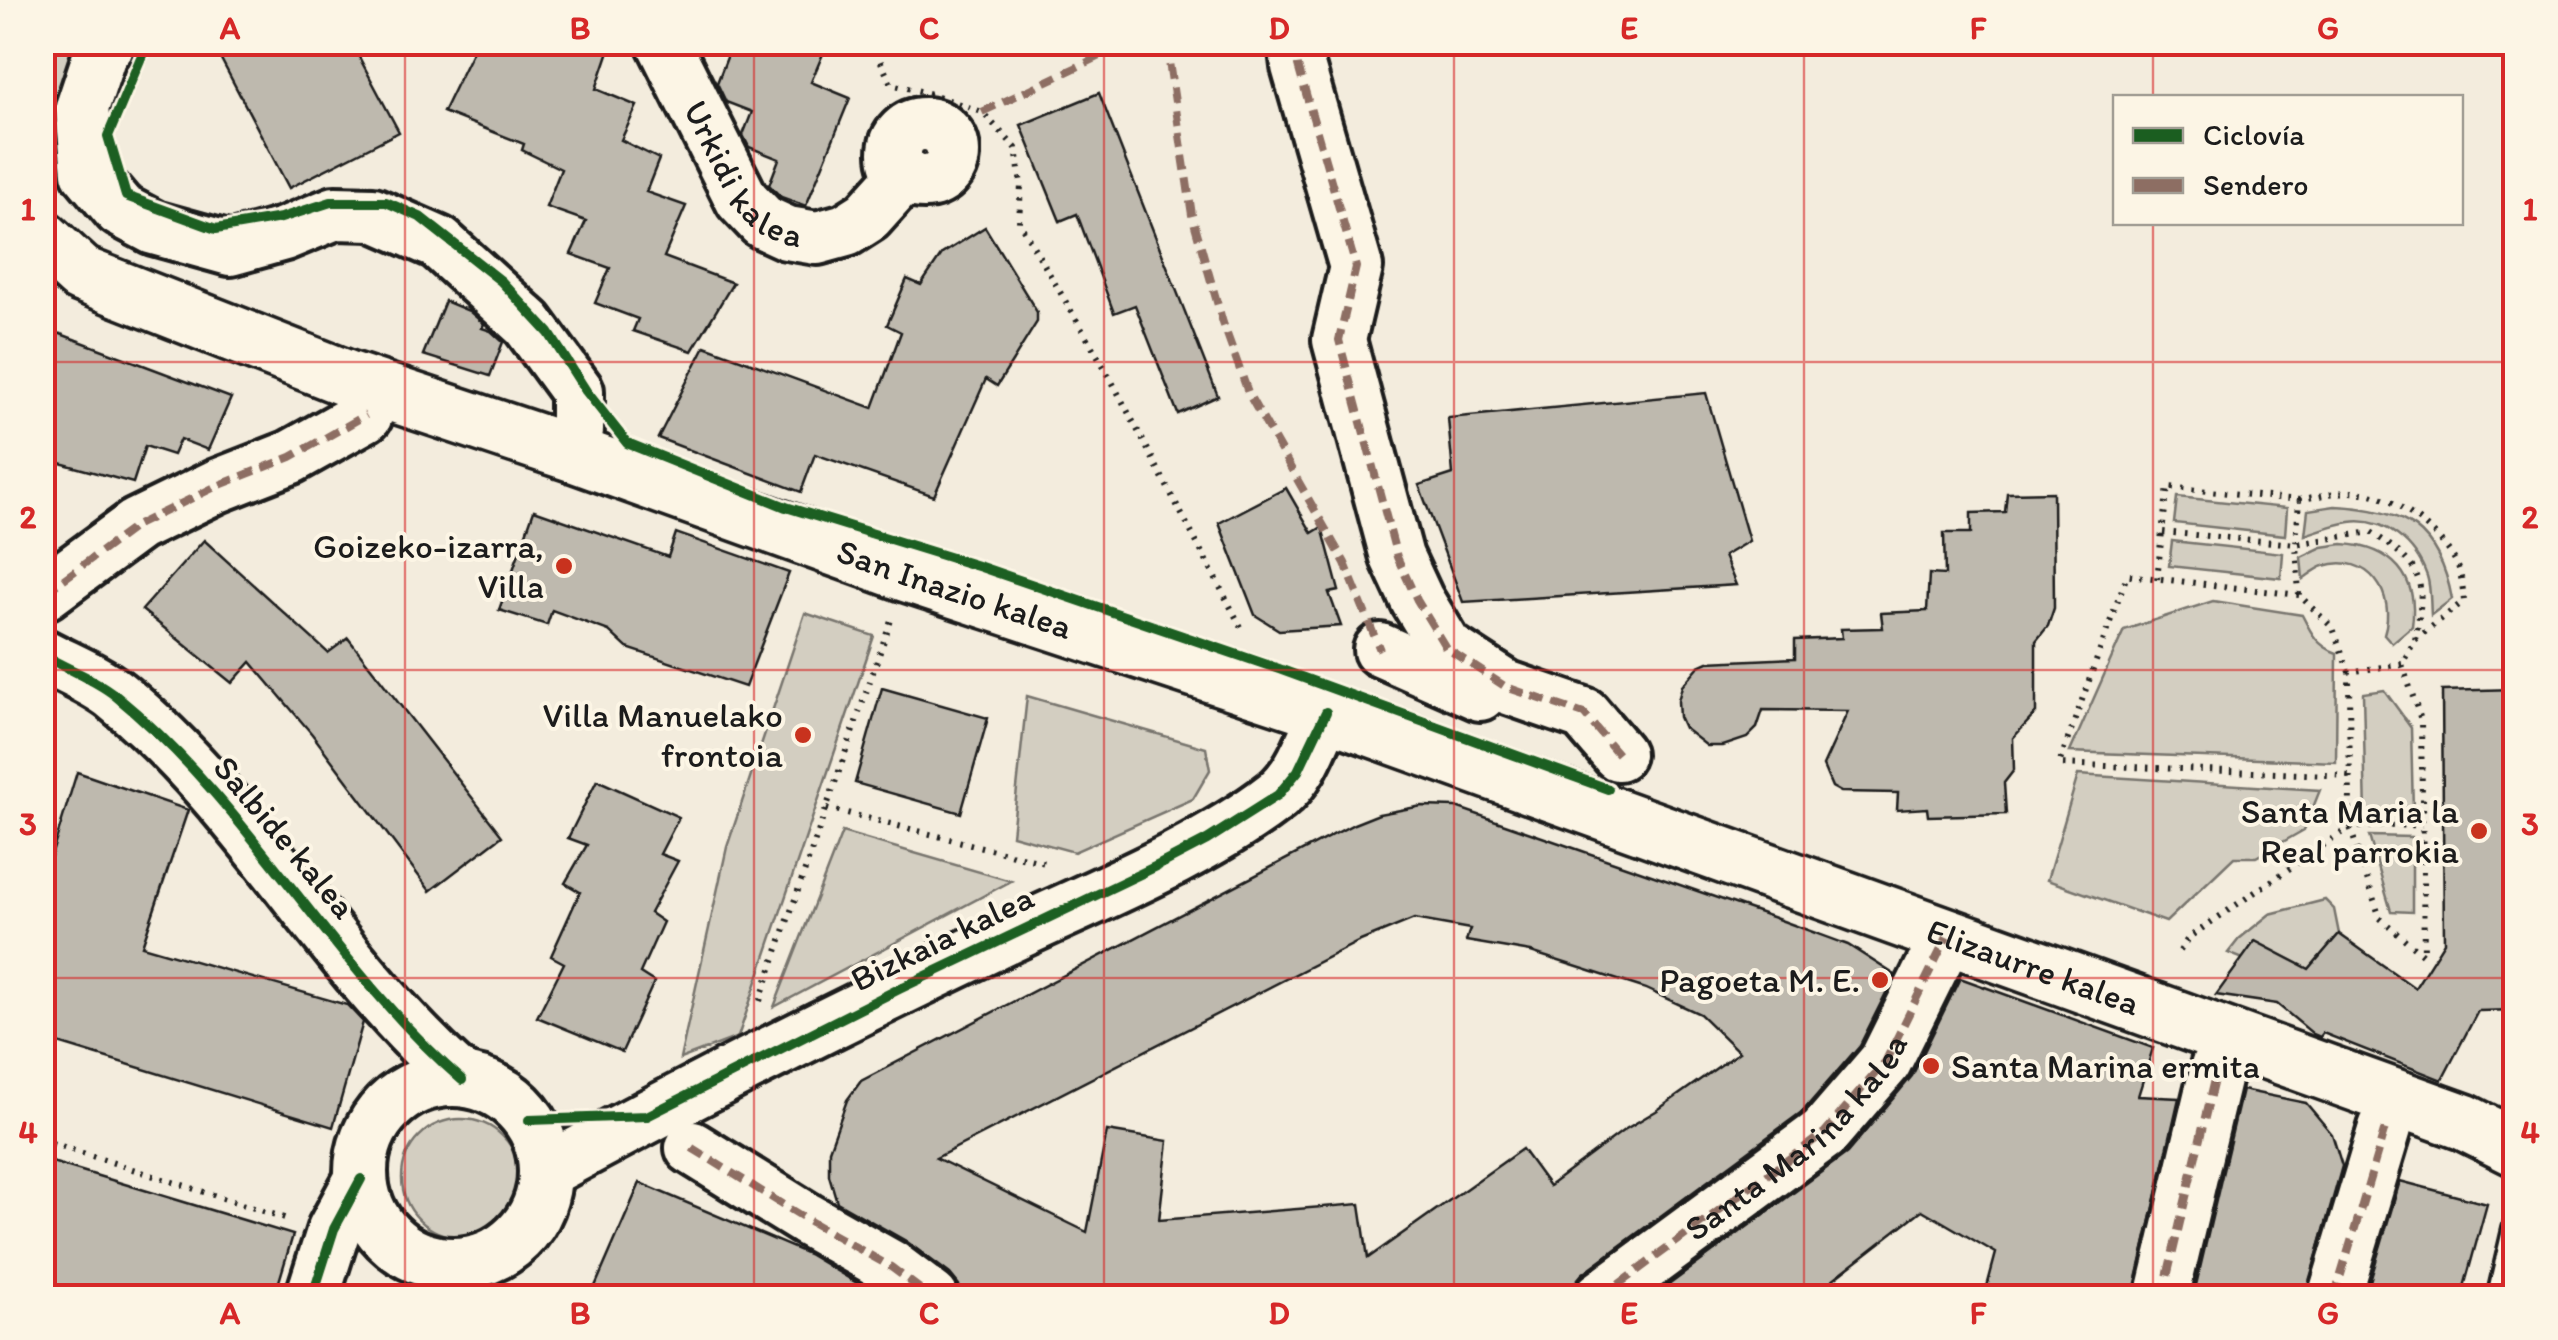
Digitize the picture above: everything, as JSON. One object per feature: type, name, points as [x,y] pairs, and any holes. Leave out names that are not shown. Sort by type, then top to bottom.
[{"type":"main road","name":"San Inazio kalea","points":[[42,238],[81,274],[348,379],[571,453],[907,574],[1326,712],[1600,813]]},
{"type":"main road","name":"Elizaurre kalea","points":[[1600,813],[1947,937],[2490,1117],[2516,1148]]},
{"type":"street","points":[[108,42],[100,54],[82,108],[88,172],[120,210],[154,228],[230,249],[284,234],[335,213],[373,214],[438,243],[528,324],[577,391],[577,430],[571,453]]},
{"type":"street","name":"Urkidi kalea","points":[[664,42],[742,200],[763,222],[786,233],[818,238],[846,230],[868,216],[905,176]]},
{"type":"street","points":[[1295,42],[1298,66],[1356,267],[1339,340],[1397,557],[1446,648],[1506,687],[1584,714],[1618,754]]},
{"type":"street","points":[[44,593],[136,525],[216,486],[291,456],[366,415]]},
{"type":"street","points":[[1380,650],[1618,754]]},
{"type":"street","name":"Salbide kalea","points":[[42,655],[113,694],[214,789],[381,997],[430,1052],[462,1080]]},
{"type":"street","name":"Bizkaia kalea","points":[[546,1171],[899,988],[1206,840],[1278,795],[1298,771],[1326,712]]},
{"type":"street","points":[[1600,813],[1618,754]]},
{"type":"street","name":"Santa Marina kalea","points":[[1600,1298],[1824,1132],[1885,1062],[1947,937]]},
{"type":"street","name":"Salbide kalea","points":[[381,997],[391,1065],[388,1106]]},
{"type":"street","points":[[2162,1298],[2217,1067]]},
{"type":"street","points":[[462,1080],[511,1100],[530,1120],[542,1144],[546,1171],[542,1198],[532,1221],[514,1242],[490,1258],[461,1264],[432,1262],[405,1252],[382,1232],[367,1208],[361,1179],[362,1152],[372,1127],[388,1106],[410,1090],[434,1082],[462,1080]]},
{"type":"street","name":"Bizkaia kalea","points":[[530,1120],[648,1116]]},
{"type":"street","points":[[2334,1298],[2385,1128]]},
{"type":"street","points":[[692,1148],[806,1220],[891,1267],[932,1298]]},
{"type":"street","points":[[312,1298],[334,1229],[361,1179]]},
{"type":"street","points":[[507,1298],[514,1242]]},
{"type":"lane","points":[[2500,1298],[2516,1228]]},
{"type":"path","points":[[872,42],[891,84],[982,112],[1016,148],[1020,222],[1107,372],[1241,628],[1258,633]]},
{"type":"path","points":[[2158,579],[2168,488],[2300,500],[2340,492],[2370,494],[2396,502],[2431,531],[2458,566],[2464,601],[2415,640]]},
{"type":"path","points":[[2300,500],[2296,544],[2300,595]]},
{"type":"path","points":[[2162,532],[2296,544],[2370,532],[2407,556],[2424,596],[2415,640],[2402,664],[2421,720],[2424,956],[2380,918],[2350,826],[2351,776],[2349,672],[2333,628],[2300,595],[2127,575],[2059,764],[2351,776]]},
{"type":"path","points":[[755,1014],[896,605]]},
{"type":"path","points":[[2349,672],[2402,664]]},
{"type":"path","points":[[827,808],[1062,867]]},
{"type":"path","points":[[2180,950],[2188,938],[2350,826],[2422,825]]},
{"type":"path","points":[[42,1140],[291,1220]]},
{"type":"shaded area","points":[[43,43],[94,43],[43,151]]},
{"type":"shaded area","points":[[2177,497],[2287,508],[2285,535],[2174,523]]},
{"type":"shaded area","points":[[2335,506],[2381,512],[2415,527],[2438,555],[2452,599],[2431,615],[2429,585],[2422,564],[2407,544],[2387,528],[2350,522],[2305,535],[2308,510]]},
{"type":"shaded area","points":[[2172,541],[2283,553],[2281,578],[2169,566]]},
{"type":"shaded area","points":[[2360,546],[2388,558],[2406,579],[2413,608],[2412,626],[2392,643],[2384,634],[2387,619],[2382,591],[2366,571],[2340,563],[2321,567],[2303,579],[2301,557],[2322,547]]},
{"type":"shaded area","points":[[2213,601],[2302,615],[2320,643],[2337,653],[2336,762],[2070,752],[2124,630]]},
{"type":"shaded area","points":[[805,613],[874,636],[738,1037],[680,1059],[727,847]]},
{"type":"shaded area","points":[[2384,690],[2411,727],[2413,812],[2366,816],[2363,693]]},
{"type":"shaded area","points":[[1027,696],[1206,748],[1210,770],[1193,799],[1074,852],[1012,835]]},
{"type":"shaded area","points":[[2078,775],[2320,790],[2304,830],[2256,857],[2234,857],[2166,922],[2047,880]]},
{"type":"shaded area","points":[[842,832],[1011,881],[774,1007]]},
{"type":"shaded area","points":[[2369,836],[2412,837],[2412,912],[2391,911]]},
{"type":"shaded area","points":[[2325,900],[2334,909],[2339,934],[2309,969],[2255,941],[2243,959],[2228,953],[2270,914]]},
{"type":"shaded area","points":[[461,1119],[494,1129],[510,1145],[520,1178],[510,1211],[494,1227],[461,1237],[428,1227],[412,1211],[402,1178],[412,1145],[428,1129]]},
{"type":"building","points":[[212,42],[351,42],[399,132],[289,188]]},
{"type":"building","points":[[477,42],[612,42],[596,89],[637,106],[621,140],[659,159],[646,192],[686,206],[664,257],[733,283],[692,351],[633,331],[638,319],[595,303],[610,268],[571,254],[586,221],[546,207],[561,169],[522,150],[524,144],[443,112]]},
{"type":"building","points":[[733,42],[828,42],[811,82],[850,98],[806,206],[781,197],[769,185],[779,159],[749,147],[743,135],[752,112],[726,102],[717,83]]},
{"type":"building","points":[[1099,93],[1218,396],[1178,414],[1135,305],[1114,313],[1077,214],[1060,221],[1021,125]]},
{"type":"building","points":[[985,227],[1037,312],[1037,322],[997,386],[986,379],[934,496],[815,454],[801,492],[658,438],[705,346],[873,408],[901,332],[887,325],[907,279],[921,285],[942,254]]},
{"type":"building","points":[[445,301],[469,311],[484,324],[482,328],[503,342],[490,376],[423,355]]},
{"type":"building","points":[[42,327],[231,398],[208,450],[180,439],[173,455],[145,446],[133,483],[42,458]]},
{"type":"building","points":[[1706,393],[1749,541],[1724,556],[1736,585],[1463,602],[1419,485],[1453,474],[1448,418]]},
{"type":"building","points":[[1286,488],[1312,533],[1322,527],[1339,591],[1329,593],[1341,626],[1279,630],[1255,615],[1219,523]]},
{"type":"building","points":[[2053,492],[2054,608],[2048,626],[2036,641],[2036,713],[2013,738],[2014,770],[2004,783],[2006,814],[1928,816],[1927,808],[1897,810],[1898,793],[1841,792],[1832,787],[1823,766],[1848,711],[1763,710],[1757,728],[1747,738],[1723,746],[1707,746],[1684,728],[1678,701],[1682,686],[1699,666],[1708,662],[1795,658],[1795,640],[1842,638],[1841,629],[1883,628],[1881,613],[1927,611],[1929,574],[1945,575],[1944,533],[1971,533],[1971,513],[2005,512],[2007,493]]},
{"type":"building","points":[[534,510],[668,557],[676,533],[789,573],[745,687],[627,648],[609,631],[552,610],[547,625],[499,610]]},
{"type":"building","points":[[204,540],[328,653],[348,638],[502,836],[430,891],[312,734],[251,662],[232,683],[142,610]]},
{"type":"building","points":[[882,688],[988,718],[961,813],[855,783]]},
{"type":"building","name":"Santa Maria la Real parrokia","points":[[2516,689],[2516,1010],[2478,1011],[2442,1080],[2323,1033],[2320,1037],[2313,1034],[2277,1004],[2216,995],[2255,941],[2309,969],[2339,934],[2415,988],[2444,942],[2442,691]]},
{"type":"building","points":[[77,772],[188,810],[142,946],[347,1005],[363,1022],[333,1127],[42,1038],[42,886]]},
{"type":"building","points":[[597,780],[679,817],[660,854],[678,861],[650,913],[663,922],[640,973],[654,982],[622,1052],[537,1017],[564,963],[551,956],[580,892],[565,883],[587,845],[568,838]]},
{"type":"building","points":[[1422,806],[1456,807],[1848,945],[1895,975],[1860,1045],[1803,1111],[1582,1274],[1573,1285],[1571,1298],[961,1298],[959,1285],[950,1274],[906,1241],[837,1202],[829,1175],[829,1150],[847,1100],[861,1081],[1379,814]],"holes":[[[1414,919],[1470,929],[1466,941],[1531,952],[1646,989],[1700,1014],[1739,1052],[1549,1186],[1522,1149],[1368,1258],[1360,1204],[1159,1220],[1168,1141],[1107,1131],[1087,1232],[936,1158],[1358,942]]]},
{"type":"building","points":[[1960,978],[2153,1048],[2138,1096],[2179,1098],[2133,1298],[1984,1298],[1996,1253],[1922,1210],[1809,1298],[1651,1298],[1847,1153],[1912,1076]]},
{"type":"building","points":[[2242,1090],[2306,1103],[2332,1134],[2342,1166],[2305,1298],[2193,1298]]},
{"type":"building","points":[[42,1159],[293,1235],[274,1298],[92,1298],[42,1281]]},
{"type":"building","points":[[2400,1181],[2487,1204],[2461,1298],[2365,1298]]},
{"type":"building","points":[[640,1183],[808,1254],[882,1298],[590,1298]]},
{"type":"marked path","points":[[982,112],[1130,42]]},
{"type":"marked path","points":[[1166,42],[1192,215],[1223,323],[1249,395],[1345,563],[1380,650]]},
{"type":"marked path","points":[[1295,42],[1298,66],[1356,267],[1339,340],[1397,557],[1446,648],[1506,687],[1584,714],[1618,754]]},
{"type":"marked path","points":[[45,593],[137,525],[217,486],[291,457],[366,415]]},
{"type":"marked path","points":[[1600,1298],[1824,1133],[1885,1062],[1947,937]]},
{"type":"marked path","points":[[2162,1298],[2217,1067]]},
{"type":"marked path","points":[[2334,1298],[2385,1128]]},
{"type":"marked path","points":[[692,1148],[891,1267],[932,1298]]},
{"type":"cycle path","points":[[153,42],[142,55],[108,136],[126,196],[216,229],[281,218],[331,202],[386,202],[420,217],[501,281],[549,333],[586,391],[627,443],[786,507],[981,567],[1279,669],[1608,789]]},
{"type":"cycle path","points":[[42,655],[108,690],[164,739],[251,836],[372,988],[462,1080]]},
{"type":"cycle path","points":[[529,1120],[647,1116],[899,989],[1161,864],[1278,795],[1298,771],[1326,712]]},
{"type":"cycle path","points":[[312,1298],[334,1229],[361,1179]]},
{"type":"place","name":"Goizeko-izarra, Villa","points":[[564,566]]},
{"type":"place","name":"Villa Manuelako frontoia","points":[[803,735]]},
{"type":"place","name":"Santa Maria la Real parrokia","points":[[2479,831]]},
{"type":"place","name":"Pagoeta M. E.","points":[[1880,980]]},
{"type":"place","name":"Santa Marina ermita","points":[[1931,1066]]}]
